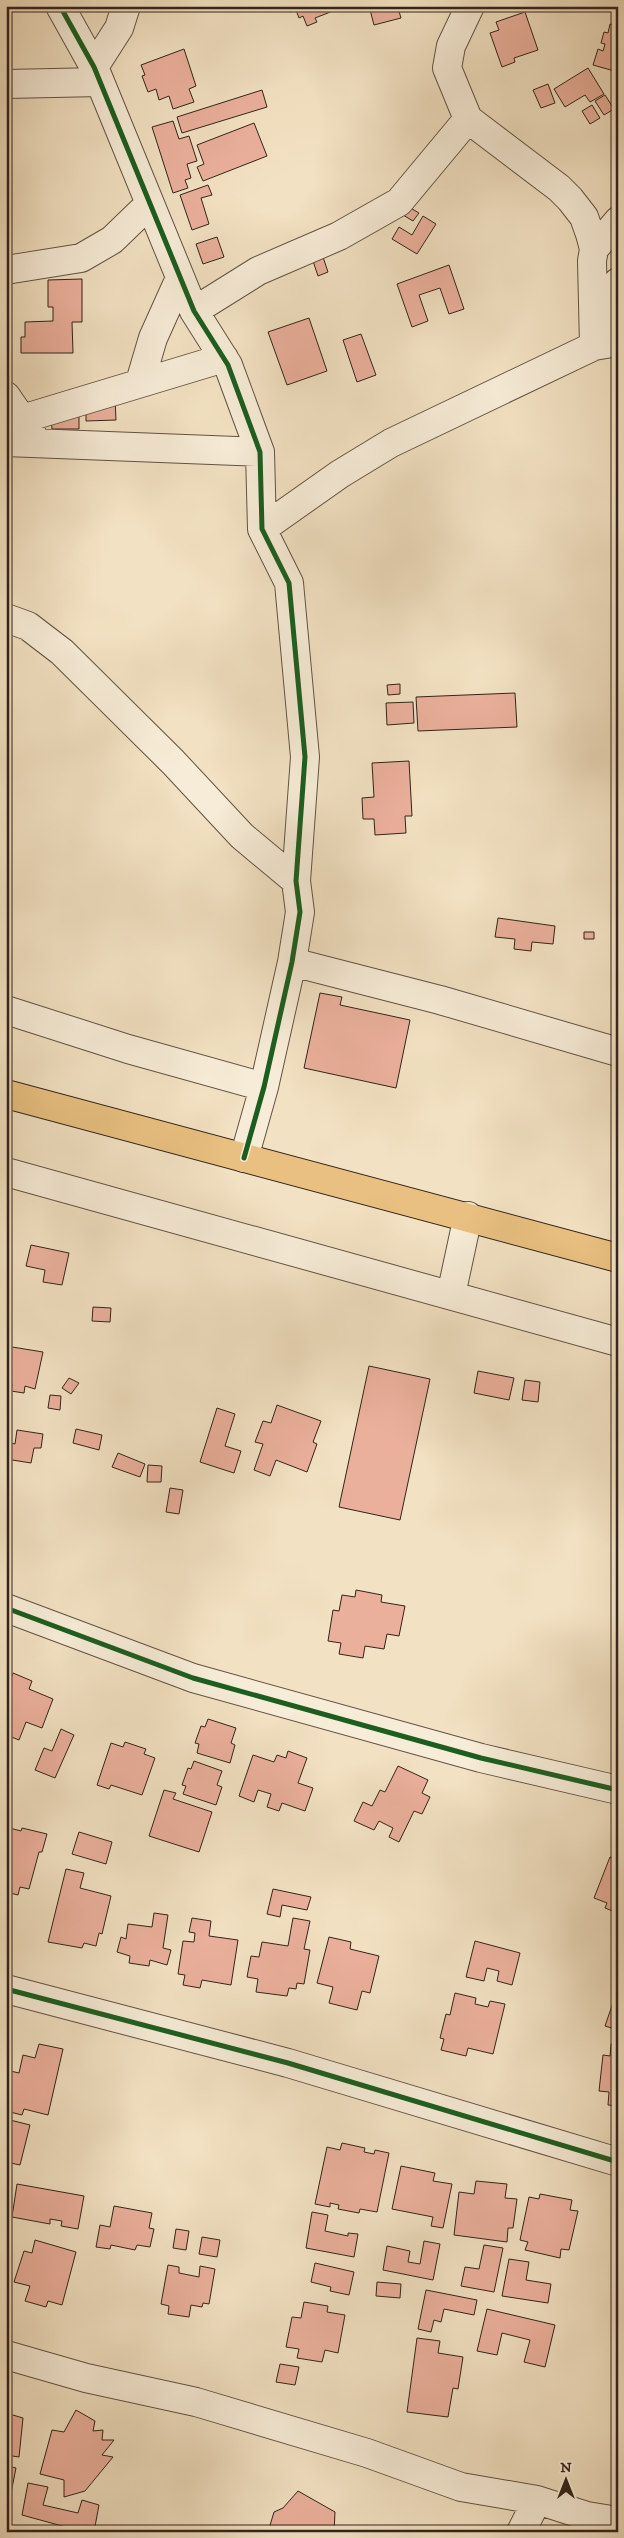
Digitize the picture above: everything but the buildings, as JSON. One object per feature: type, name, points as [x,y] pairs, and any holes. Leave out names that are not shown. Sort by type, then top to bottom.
[{"type":"highway","points":[[6,1094],[468,1216],[618,1258]]},
{"type":"street","points":[[60,6],[97,74],[194,311],[224,358],[260,452],[262,529],[289,583],[305,757],[296,881],[300,912],[292,962],[264,1087],[244,1158]]},
{"type":"street","points":[[97,74],[119,28],[126,6]]},
{"type":"street","points":[[470,6],[451,46],[447,68],[468,119],[570,199],[584,217],[594,249],[592,261],[608,343]]},
{"type":"street","points":[[6,84],[97,74]]},
{"type":"street","points":[[194,311],[258,271],[339,236],[399,202],[468,119]]},
{"type":"street","points":[[6,270],[81,258],[112,240],[141,212]]},
{"type":"street","points":[[594,249],[618,221]]},
{"type":"street","points":[[140,382],[153,338],[180,278]]},
{"type":"street","points":[[608,343],[608,314],[618,282]]},
{"type":"street","points":[[262,529],[340,474],[391,443],[608,343]]},
{"type":"street","points":[[22,419],[224,358]]},
{"type":"street","points":[[6,396],[39,444]]},
{"type":"street","points":[[6,442],[260,452]]},
{"type":"street","points":[[6,618],[28,626],[62,652],[173,762],[242,836],[296,881]]},
{"type":"street","points":[[292,962],[440,1000],[618,1052]]},
{"type":"street","points":[[6,1010],[128,1049],[264,1087]]},
{"type":"street","points":[[6,1172],[618,1342]]},
{"type":"street","points":[[450,1295],[468,1216]]},
{"type":"street","points":[[6,1608],[193,1678],[481,1758],[618,1790]]},
{"type":"street","points":[[6,1989],[288,2063],[618,2162]]},
{"type":"street","points":[[6,2354],[86,2378],[196,2402],[367,2454],[461,2487],[537,2500],[587,2516],[618,2521]]},
{"type":"street","points":[[521,2532],[537,2500]]},
{"type":"cycle path","points":[[60,6],[94,67],[194,311],[228,365],[260,452],[262,529],[289,583],[305,757],[296,881],[300,912],[292,962],[264,1087],[244,1158]]},
{"type":"cycle path","points":[[6,1608],[193,1678],[481,1758],[618,1790]]},
{"type":"cycle path","points":[[6,1989],[288,2063],[618,2162]]}]
